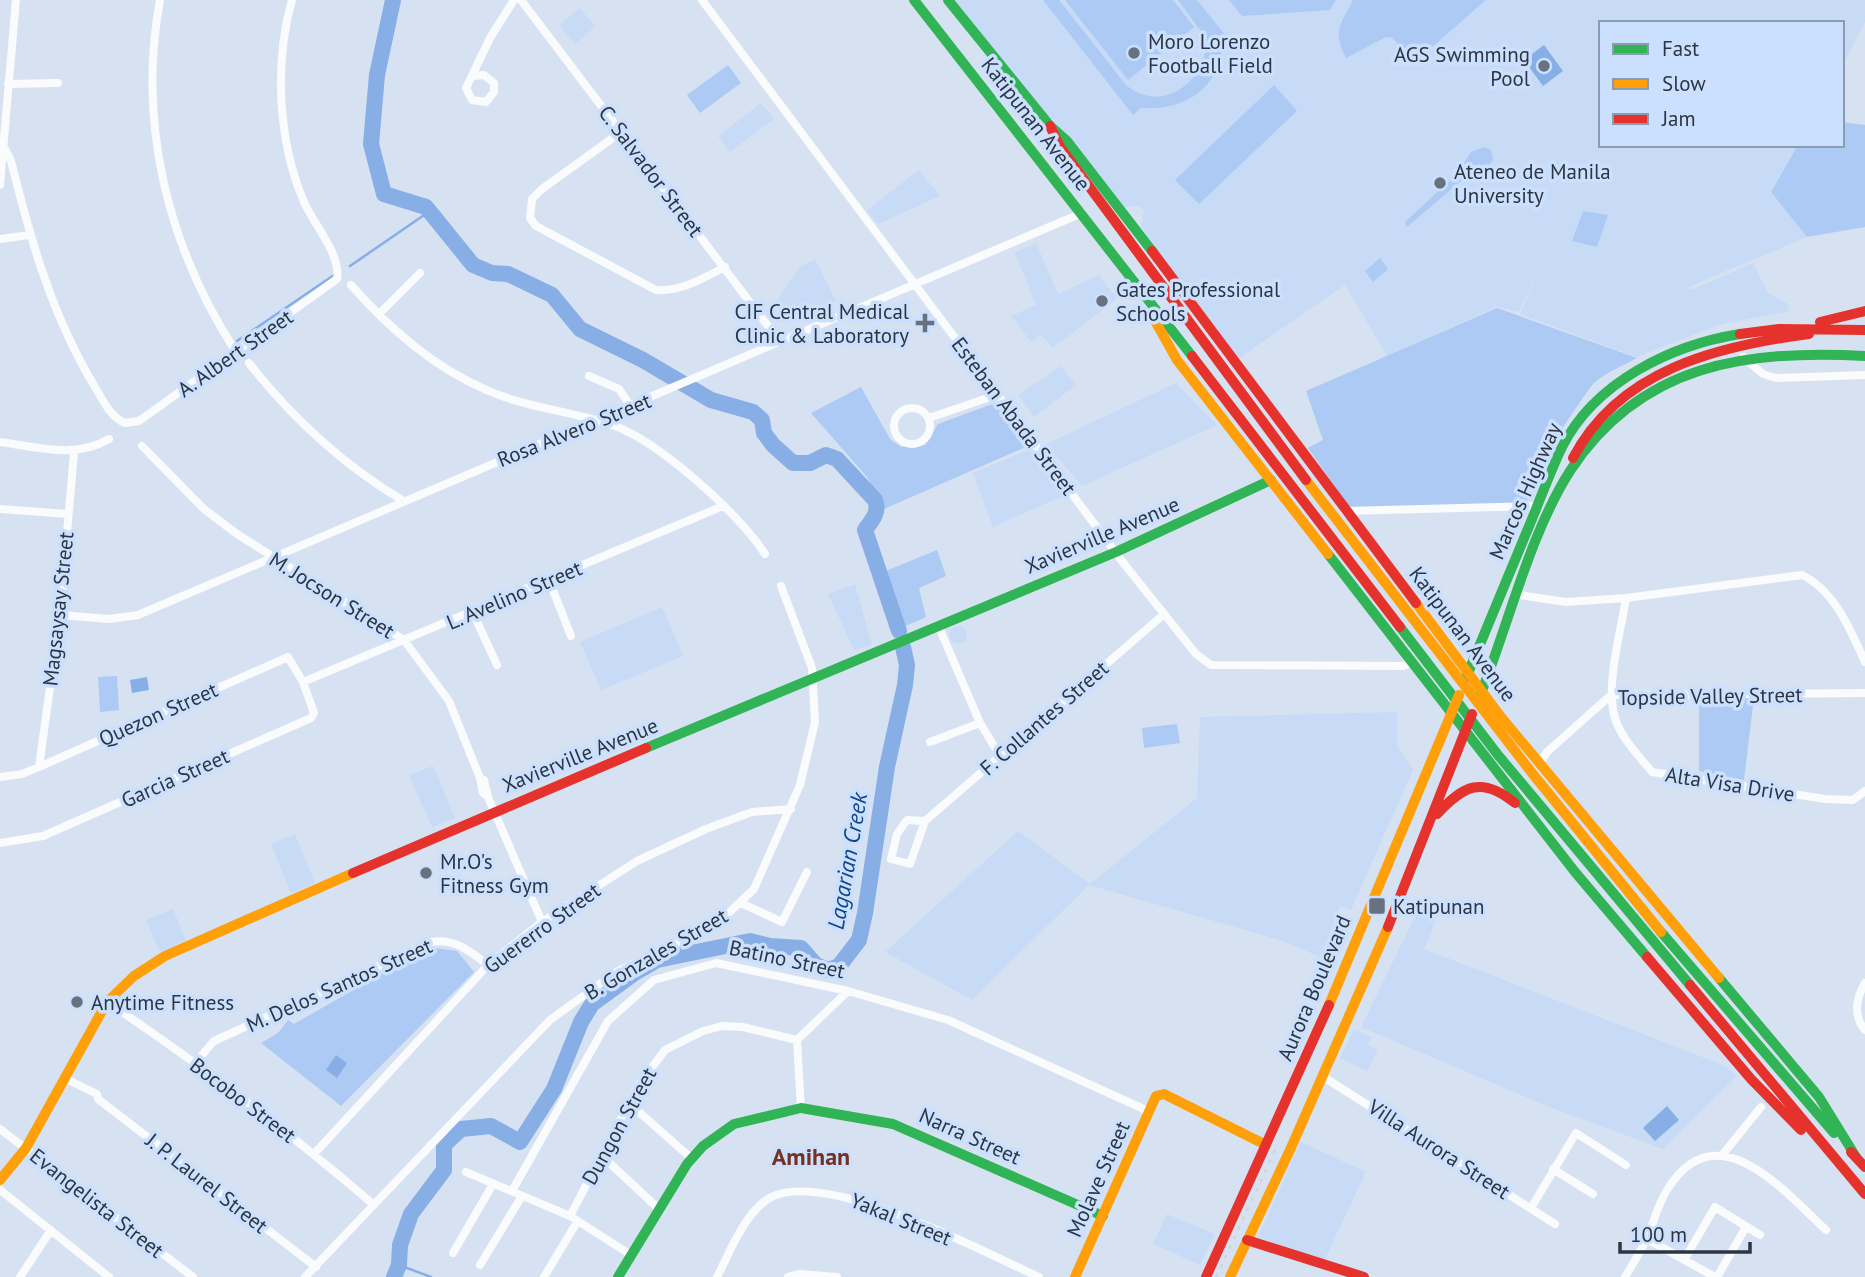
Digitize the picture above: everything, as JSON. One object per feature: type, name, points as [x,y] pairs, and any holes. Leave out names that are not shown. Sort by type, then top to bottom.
[{"type":"main road","name":"Katipunan Avenue","points":[[914,0],[1082,213],[1498,755],[1865,1194]]},
{"type":"main road","name":"Katipunan Avenue","points":[[948,0],[1050,126],[1067,141],[1128,219],[1501,717],[1782,1049],[1819,1097],[1856,1157]]},
{"type":"main road","name":"Katipunan Avenue","points":[[1050,126],[1059,147],[1226,374],[1539,780],[1865,1167]]},
{"type":"main road","name":"Katipunan Avenue","points":[[1128,273],[1177,360],[1535,822],[1751,1079],[1844,1171]]},
{"type":"main road","points":[[1785,327],[1832,320],[1865,311]]},
{"type":"main road","points":[[1569,472],[1572,459],[1588,429],[1605,411],[1639,386],[1723,350],[1764,339],[1831,331],[1865,321]]},
{"type":"main road","name":"Marcos Highway","points":[[1451,712],[1574,426],[1606,392],[1627,377],[1689,346],[1729,334],[1785,327],[1865,330]]},
{"type":"main road","name":"Marcos Highway","points":[[1466,731],[1569,472],[1615,416],[1644,394],[1682,375],[1743,357],[1822,352],[1865,356]]},
{"type":"main road","name":"Xavierville Avenue","points":[[0,1180],[26,1148],[107,1002],[141,970],[185,946],[494,811],[1115,552],[1271,480]]},
{"type":"main road","points":[[1356,592],[1371,596],[1382,591],[1389,577],[1388,567]]},
{"type":"main road","points":[[1385,629],[1416,605]]},
{"type":"main road","points":[[1490,670],[1492,691],[1501,717]]},
{"type":"main road","points":[[1429,684],[1440,722],[1436,750]]},
{"type":"main road","name":"Aurora Boulevard","points":[[1206,1277],[1302,1067],[1451,712]]},
{"type":"main road","name":"Aurora Boulevard","points":[[1230,1277],[1322,1076],[1432,819],[1466,731]]},
{"type":"main road","points":[[1511,788],[1540,763]]},
{"type":"main road","points":[[1432,819],[1459,792],[1484,786],[1505,794],[1535,822]]},
{"type":"main road","points":[[1558,850],[1582,843],[1587,836],[1586,819]]},
{"type":"main road","points":[[1575,872],[1581,853],[1603,839]]},
{"type":"main road","points":[[1302,1067],[1322,1076]]},
{"type":"main road","name":"Molave Street","points":[[1075,1277],[1156,1096],[1164,1094],[1266,1145]]},
{"type":"main road","name":"Narra Street","points":[[618,1277],[691,1158],[713,1137],[734,1124],[753,1117],[799,1111],[816,1110],[893,1124],[1103,1216]]},
{"type":"main road","points":[[1247,1240],[1335,1273],[1364,1277]]},
{"type":"street","points":[[0,185],[16,0]]},
{"type":"street","points":[[160,0],[154,51],[153,93],[162,178],[186,259],[208,307],[236,352]]},
{"type":"street","name":"A. Albert Street","points":[[29,235],[41,276],[68,338],[108,409],[125,423],[139,421],[332,285],[338,273],[335,259],[303,199],[290,159],[283,110],[282,62],[292,0]]},
{"type":"street","points":[[474,76],[490,38],[513,0]]},
{"type":"street","name":"C. Salvador Street","points":[[521,0],[780,342]]},
{"type":"street","name":"Esteban Abada Street","points":[[702,0],[1115,552],[1196,654],[1211,665],[1403,666],[1412,663]]},
{"type":"street","points":[[8,84],[58,83]]},
{"type":"street","points":[[621,132],[532,199],[530,218],[536,226],[656,290],[670,291],[684,287],[725,267]]},
{"type":"street","points":[[0,239],[29,235],[11,161],[3,145]]},
{"type":"street","name":"Rosa Alvero Street","points":[[60,615],[109,619],[138,615],[402,500],[631,407],[915,282],[1082,213]]},
{"type":"street","points":[[379,314],[420,273]]},
{"type":"street","points":[[351,285],[430,359],[489,391],[527,405],[624,429],[646,442],[723,506],[754,536],[765,554]]},
{"type":"street","points":[[1743,357],[1763,374],[1789,378],[1865,375]]},
{"type":"street","points":[[249,363],[316,438],[354,469],[402,500]]},
{"type":"street","points":[[589,376],[619,389],[631,407]]},
{"type":"street","points":[[929,418],[999,394]]},
{"type":"street","points":[[904,410],[921,410],[929,418],[930,430],[918,443],[905,443],[896,435],[894,423],[904,410]]},
{"type":"street","points":[[0,442],[74,452],[92,449],[109,439]]},
{"type":"street","name":"M. Jocson Street","points":[[142,446],[204,509],[269,557],[404,640],[449,701],[542,922]]},
{"type":"street","name":"Magsaysay Street","points":[[39,767],[60,615],[74,452]]},
{"type":"street","name":"L. Avelino Street","points":[[303,682],[723,506]]},
{"type":"street","points":[[1345,511],[1538,506]]},
{"type":"street","points":[[0,509],[68,514]]},
{"type":"street","points":[[1519,595],[1566,602],[1626,598],[1802,575],[1814,581],[1835,604],[1865,662]]},
{"type":"street","points":[[549,580],[570,636]]},
{"type":"street","name":"B. Gonzales Street","points":[[305,1277],[550,1020],[618,971],[718,923],[754,889],[800,785],[815,722],[812,678],[804,644],[781,586]]},
{"type":"street","name":"Alta Visa Drive","points":[[1626,598],[1611,695],[1615,718],[1629,745],[1652,772],[1825,799],[1853,800],[1865,791]]},
{"type":"street","points":[[473,613],[497,665]]},
{"type":"street","name":"F. Collantes Street","points":[[925,821],[909,819],[899,830],[891,857],[894,861],[910,864],[925,821],[1164,615]]},
{"type":"street","points":[[938,625],[980,723],[1000,756]]},
{"type":"street","name":"Quezon Street","points":[[0,777],[22,774],[39,767],[285,658],[292,660],[303,682]]},
{"type":"street","name":"Garcia Street","points":[[0,844],[43,836],[311,718],[314,713],[303,682]]},
{"type":"street","name":"Topside Valley Street","points":[[1540,763],[1547,752],[1611,695],[1865,693]]},
{"type":"street","points":[[930,742],[980,723]]},
{"type":"street","name":"Guererro Street","points":[[314,1154],[488,965],[542,922],[637,861],[694,834],[752,812],[791,809]]},
{"type":"street","points":[[741,903],[782,922],[807,872]]},
{"type":"street","name":"M. Delos Santos Street","points":[[195,1063],[214,1041],[431,942],[452,942],[466,948],[488,965]]},
{"type":"street","name":"Batino Street","points":[[512,1191],[608,1021],[654,980],[716,963],[848,991],[948,1020],[1148,1111]]},
{"type":"street","points":[[1865,983],[1856,1006],[1860,1024],[1865,1030]]},
{"type":"street","points":[[799,1111],[797,1040],[848,991]]},
{"type":"street","name":"Bocobo Street","points":[[107,1002],[195,1063],[314,1154],[374,1205]]},
{"type":"street","name":"Dungon Street","points":[[544,1277],[602,1156],[650,1066],[665,1050],[703,1031],[722,1026],[743,1027],[797,1040]]},
{"type":"street","name":"Villa Aurora Street","points":[[1322,1076],[1555,1224]]},
{"type":"street","name":"J. P. Laurel Street","points":[[64,1078],[85,1090],[90,1089],[98,1098],[316,1267]]},
{"type":"street","points":[[630,1104],[691,1158]]},
{"type":"street","points":[[1723,1154],[1761,1107]]},
{"type":"street","name":"Evangelista Street","points":[[0,1129],[194,1277]]},
{"type":"street","points":[[1531,1208],[1576,1133],[1626,1165]]},
{"type":"street","points":[[1625,1277],[1647,1239],[1662,1199],[1680,1172],[1705,1157],[1723,1154],[1736,1157],[1765,1175],[1826,1230]]},
{"type":"street","points":[[602,1156],[660,1210]]},
{"type":"street","points":[[1553,1169],[1593,1194]]},
{"type":"street","points":[[466,1172],[573,1219],[632,1255]]},
{"type":"street","points":[[453,1253],[493,1184]]},
{"type":"street","points":[[0,1190],[109,1277]]},
{"type":"street","name":"Yakal Street","points":[[717,1277],[754,1212],[776,1194],[791,1192],[840,1195],[882,1208],[1039,1277]]},
{"type":"street","points":[[480,1265],[522,1196]]},
{"type":"street","points":[[1684,1260],[1715,1207],[1760,1234]]},
{"type":"street","points":[[1647,1239],[1716,1277],[1746,1227]]},
{"type":"street","points":[[20,1277],[51,1230]]},
{"type":"street","points":[[788,1277],[800,1273],[837,1277]]},
{"type":"shaded area","name":"Ateneo de Manila University","points":[[954,0],[1865,0],[1865,22],[1844,62],[1844,21],[1599,21],[1599,147],[1797,147],[1771,192],[1807,237],[1686,288],[1694,289],[1753,263],[1768,293],[1788,304],[1789,311],[1722,324],[1636,357],[1520,314],[1542,263],[1519,312],[1496,307],[1387,356],[1345,285],[1238,359],[1141,227],[1144,211],[1138,205],[1123,208]]},
{"type":"shaded area","points":[[1043,0],[1059,0],[1126,85],[1140,94],[1154,97],[1168,95],[1181,89],[1200,67],[1206,38],[1178,0],[1197,0],[1230,41],[1222,51],[1210,80],[1194,96],[1174,105],[1141,108],[1133,115]]},
{"type":"shaded area","name":"Moro Lorenzo Football Field","points":[[1065,0],[1173,0],[1194,27],[1128,80]]},
{"type":"shaded area","points":[[1229,0],[1336,0],[1330,10],[1242,16]]},
{"type":"shaded area","points":[[1353,0],[1486,0],[1416,61],[1392,38],[1386,37],[1346,58],[1339,41],[1339,28]]},
{"type":"shaded area","points":[[580,8],[595,27],[575,44],[559,25]]},
{"type":"shaded area","name":"AGS Swimming Pool","points":[[1544,45],[1563,71],[1543,86],[1524,60]]},
{"type":"shaded area","points":[[728,65],[741,83],[700,113],[687,95]]},
{"type":"shaded area","points":[[1274,85],[1297,111],[1199,204],[1175,180]]},
{"type":"shaded area","points":[[761,103],[774,119],[730,152],[718,136]]},
{"type":"shaded area","points":[[1844,122],[1865,125],[1865,227],[1807,237],[1771,192],[1797,147],[1844,147]]},
{"type":"shaded area","points":[[1484,147],[1491,150],[1493,160],[1481,177],[1475,169],[1407,227],[1405,222],[1457,174],[1471,152]]},
{"type":"shaded area","points":[[919,170],[940,196],[878,224],[867,210]]},
{"type":"shaded area","points":[[1583,211],[1608,215],[1597,247],[1572,241]]},
{"type":"shaded area","points":[[1036,243],[1058,294],[1099,275],[1117,299],[1053,348],[1041,335],[1031,342],[1011,316],[1036,305],[1015,253]]},
{"type":"shaded area","points":[[1380,258],[1388,269],[1373,282],[1365,271]]},
{"type":"shaded area","points":[[815,259],[836,301],[790,323],[778,299],[799,268]]},
{"type":"shaded area","points":[[1497,308],[1637,358],[1603,376],[1588,390],[1547,447],[1526,504],[1350,508],[1308,448],[1323,440],[1306,391]]},
{"type":"shaded area","points":[[1061,366],[1076,385],[1034,417],[1019,396]]},
{"type":"shaded area","points":[[1176,383],[1217,425],[1082,486],[1046,444]]},
{"type":"shaded area","points":[[861,387],[890,439],[901,447],[925,445],[938,424],[995,403],[1030,445],[884,509],[867,477],[811,413]]},
{"type":"shaded area","points":[[1030,449],[1065,495],[993,527],[973,473]]},
{"type":"shaded area","points":[[937,550],[946,576],[919,588],[926,617],[901,628],[881,573]]},
{"type":"shaded area","points":[[855,584],[872,645],[854,650],[828,594]]},
{"type":"shaded area","points":[[662,607],[683,656],[601,690],[580,642]]},
{"type":"shaded area","points":[[958,626],[964,629],[967,635],[964,641],[958,644],[952,641],[949,635],[952,629]]},
{"type":"shaded area","points":[[117,676],[119,710],[100,712],[98,677]]},
{"type":"shaded area","points":[[147,677],[149,690],[132,693],[130,680]]},
{"type":"shaded area","points":[[1699,697],[1754,697],[1744,780],[1699,771]]},
{"type":"shaded area","points":[[1397,712],[1397,745],[1413,770],[1351,910],[1340,906],[1320,957],[1283,941],[1089,885],[972,1000],[885,952],[1018,831],[1090,884],[1197,798],[1200,717]]},
{"type":"shaded area","points":[[1177,724],[1180,743],[1144,748],[1142,728]]},
{"type":"shaded area","points":[[433,766],[455,818],[432,827],[409,775]]},
{"type":"shaded area","points":[[295,834],[315,883],[291,893],[271,844]]},
{"type":"shaded area","points":[[1423,900],[1441,908],[1424,949],[1723,1065],[1737,1076],[1663,1149],[1552,1108],[1361,1027]]},
{"type":"shaded area","points":[[173,909],[186,940],[160,952],[146,920]]},
{"type":"shaded area","points":[[428,947],[457,951],[474,972],[341,1106],[261,1043],[278,1033],[288,1020],[294,1024]]},
{"type":"shaded area","points":[[1354,1030],[1372,1037],[1368,1045],[1378,1050],[1367,1071],[1340,1058]]},
{"type":"shaded area","points":[[336,1055],[347,1063],[337,1078],[326,1070]]},
{"type":"shaded area","points":[[1667,1106],[1679,1120],[1655,1141],[1643,1128]]},
{"type":"shaded area","points":[[1301,1142],[1366,1172],[1324,1261],[1258,1237]]},
{"type":"shaded area","points":[[1167,1214],[1215,1234],[1200,1265],[1153,1244]]},
{"type":"waterway","name":"Lagarian Creek","points":[[393,0],[377,75],[371,144],[384,194],[426,207],[473,265],[492,273],[508,274],[552,295],[580,329],[643,360],[711,400],[753,412],[762,420],[764,433],[773,445],[793,463],[810,463],[826,455],[837,459],[875,500],[876,512],[865,530],[899,631]]},
{"type":"waterway","points":[[350,266],[430,211]]},
{"type":"waterway","points":[[237,341],[334,275]]},
{"type":"waterway","name":"Lagarian Creek","points":[[394,1277],[399,1265],[400,1245],[411,1214],[444,1170],[444,1145],[461,1129],[491,1126],[520,1142],[554,1089],[581,1022],[592,1004],[636,972],[657,960],[750,941],[770,946],[801,948],[816,965],[828,970],[839,966],[859,940],[865,913],[887,767],[905,685],[907,665],[903,647]]},
{"type":"waterway","points":[[399,1265],[431,1277]]},
{"type":"railway","points":[[1216,1277],[1277,1146]]},
{"type":"traffic: fast","points":[[914,0],[1192,356]]},
{"type":"traffic: fast","points":[[948,0],[1050,126],[1067,141],[1152,251]]},
{"type":"traffic: fast","points":[[1466,678],[1562,447],[1576,424],[1594,403],[1638,370],[1688,347],[1740,334]]},
{"type":"traffic: fast","points":[[1479,698],[1531,552],[1556,496],[1570,471],[1598,435],[1629,407],[1663,386],[1700,371],[1738,361],[1779,356],[1865,356]]},
{"type":"traffic: fast","points":[[646,748],[1116,552],[1271,480]]},
{"type":"traffic: fast","points":[[1328,554],[1575,872],[1647,957]]},
{"type":"traffic: fast","points":[[1400,627],[1498,755],[1690,985]]},
{"type":"traffic: fast","points":[[1661,932],[1834,1133]]},
{"type":"traffic: fast","points":[[1719,978],[1819,1097],[1856,1157]]},
{"type":"traffic: fast","points":[[618,1277],[687,1164],[703,1146],[734,1124],[801,1108],[893,1124],[1103,1216]]},
{"type":"traffic: slow","points":[[1154,319],[1177,360],[1328,554]]},
{"type":"traffic: slow","points":[[1306,480],[1532,773],[1661,932]]},
{"type":"traffic: slow","points":[[1416,603],[1501,717],[1719,978]]},
{"type":"traffic: slow","points":[[1329,1005],[1459,695]]},
{"type":"traffic: slow","points":[[0,1180],[26,1148],[107,1002],[134,976],[165,956],[353,873]]},
{"type":"traffic: slow","points":[[1230,1277],[1290,1150],[1388,927]]},
{"type":"traffic: slow","points":[[1075,1277],[1156,1096],[1164,1094],[1266,1145]]},
{"type":"traffic: jam","points":[[1050,126],[1060,147],[1306,480]]},
{"type":"traffic: jam","points":[[1152,251],[1416,603]]},
{"type":"traffic: jam","points":[[1820,322],[1865,311]]},
{"type":"traffic: jam","points":[[1740,334],[1779,329],[1865,330]]},
{"type":"traffic: jam","points":[[1573,458],[1593,428],[1616,403],[1644,383],[1706,355],[1809,334]]},
{"type":"traffic: jam","points":[[1192,356],[1400,627]]},
{"type":"traffic: jam","points":[[1388,927],[1472,714]]},
{"type":"traffic: jam","points":[[353,873],[646,748]]},
{"type":"traffic: jam","points":[[1437,814],[1456,796],[1474,787],[1493,789],[1515,803]]},
{"type":"traffic: jam","points":[[1647,957],[1751,1079],[1801,1130]]},
{"type":"traffic: jam","points":[[1690,985],[1865,1194]]},
{"type":"traffic: jam","points":[[1206,1277],[1329,1005]]},
{"type":"traffic: jam","points":[[1851,1152],[1865,1167]]},
{"type":"traffic: jam","points":[[1247,1240],[1364,1277]]},
{"type":"place","name":"Moro Lorenzo Football Field","points":[[1134,53]]},
{"type":"place","name":"AGS Swimming Pool","points":[[1544,66]]},
{"type":"place","name":"Ateneo de Manila University","points":[[1440,183]]},
{"type":"place","name":"Gates Professional Schools","points":[[1102,301]]},
{"type":"place","name":"CIF Central Medical Clinic & Laboratory","points":[[925,323]]},
{"type":"place","name":"Mr.O's Fitness Gym","points":[[426,873]]},
{"type":"place","name":"Katipunan","points":[[1377,906]]},
{"type":"place","name":"Anytime Fitness","points":[[77,1002]]},
{"type":"district","name":"Amihan","points":[[811,1156]]}]
